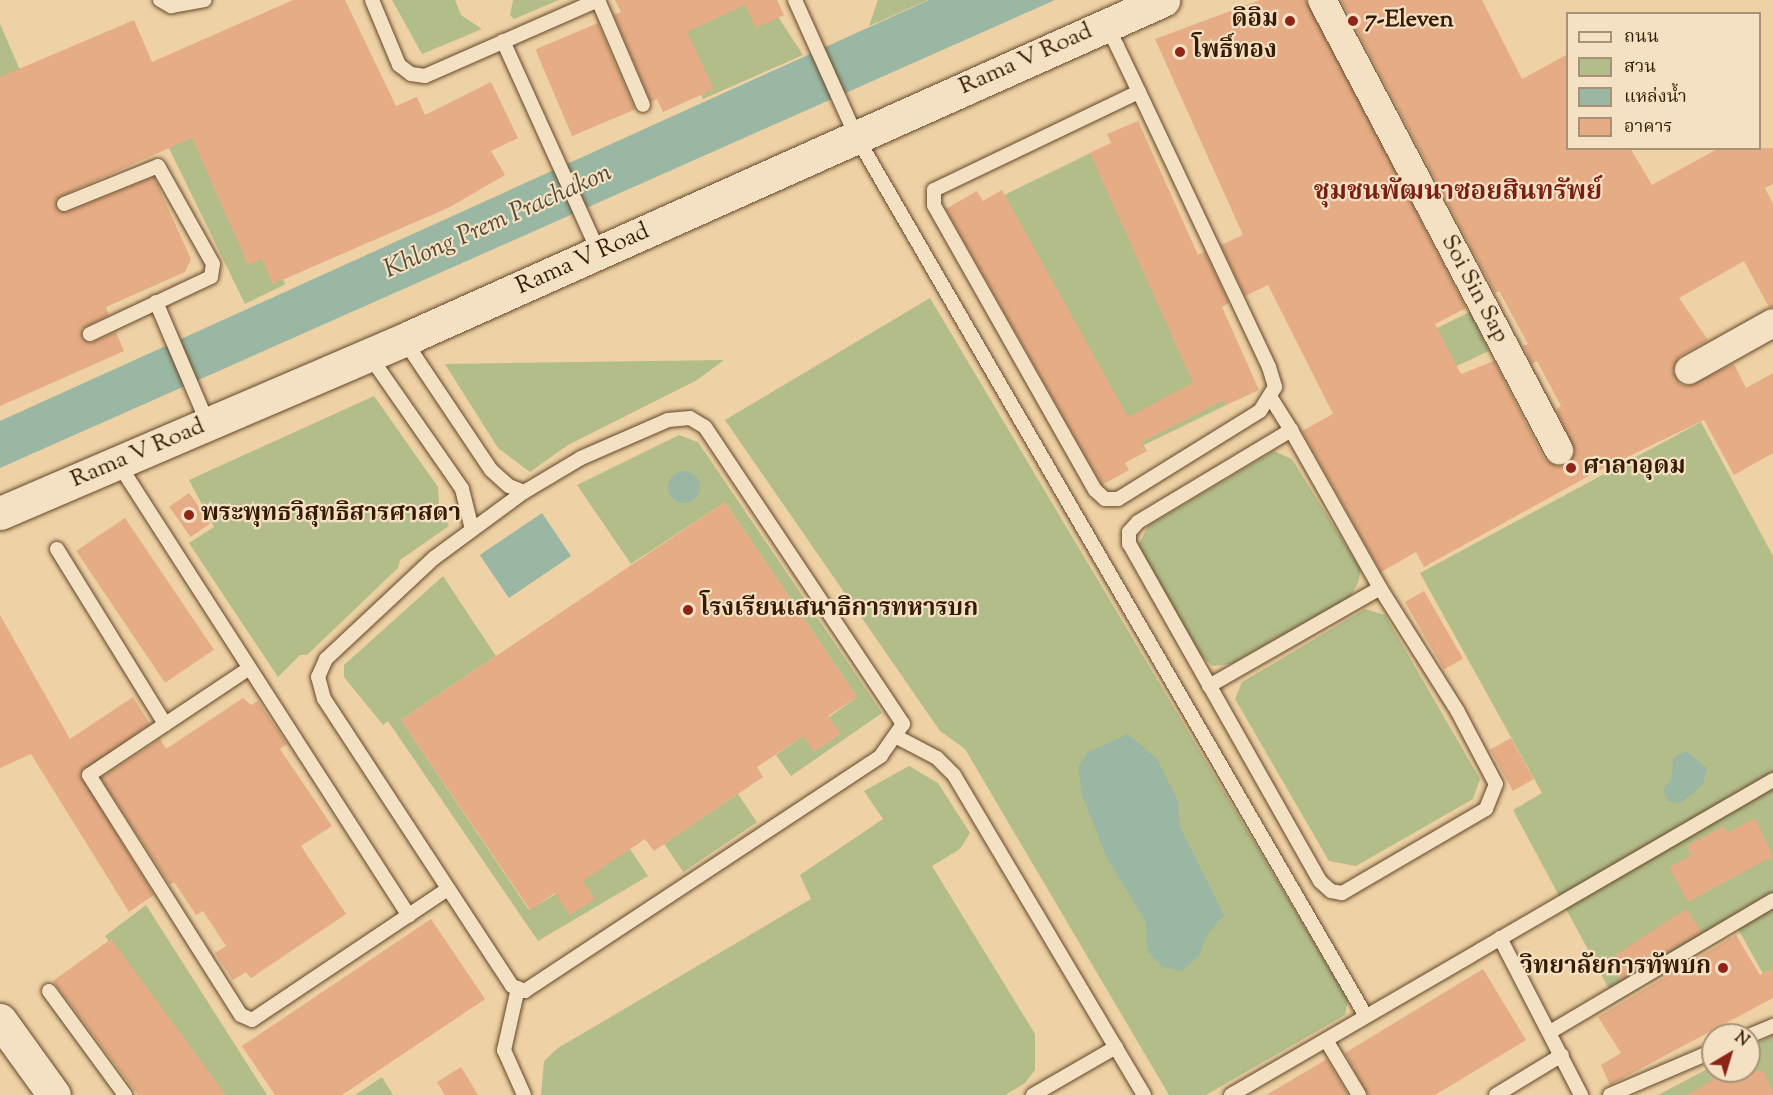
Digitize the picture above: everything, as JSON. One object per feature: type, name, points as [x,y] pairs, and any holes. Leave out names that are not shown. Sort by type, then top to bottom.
[{"type":"main road","name":"Rama V Road","points":[[0,513],[118,463],[203,412],[369,355],[404,340],[1163,0]]},
{"type":"main road","points":[[0,1020],[54,1095]]},
{"type":"street","name":"Soi Sin Sap","points":[[1322,0],[1559,450]]},
{"type":"street","points":[[1689,370],[1773,323]]},
{"type":"lane","points":[[160,0],[171,6],[204,0]]},
{"type":"lane","points":[[372,0],[399,65],[411,74],[425,76],[598,0],[643,105]]},
{"type":"lane","points":[[795,0],[856,136],[1366,1016]]},
{"type":"lane","points":[[1106,25],[1139,92],[1269,367],[1275,387],[1271,398],[1260,411],[1118,499],[1105,499],[1089,480],[934,205],[934,189],[942,182],[1139,92]]},
{"type":"lane","points":[[503,41],[599,252]]},
{"type":"lane","points":[[64,204],[149,166],[158,166],[166,173],[213,264],[211,277],[159,309],[90,334]]},
{"type":"lane","points":[[159,309],[203,412]]},
{"type":"lane","points":[[404,340],[491,470],[509,486],[524,492]]},
{"type":"lane","points":[[369,355],[462,489],[472,530]]},
{"type":"lane","points":[[1271,398],[1291,430],[1380,588],[1458,712],[1496,784],[1486,809],[1342,892],[1331,891],[1320,881],[1130,544],[1129,532],[1138,522],[1291,430]]},
{"type":"lane","points":[[690,418],[705,427],[903,724],[897,737],[881,756],[525,991],[512,986],[324,699],[318,677],[326,659],[434,558],[472,530],[524,492],[581,458],[668,420],[690,418]]},
{"type":"lane","points":[[118,463],[248,669],[409,916]]},
{"type":"lane","points":[[57,549],[165,724]]},
{"type":"lane","points":[[1209,686],[1380,588]]},
{"type":"lane","points":[[248,669],[88,775],[241,1015],[252,1020],[448,889]]},
{"type":"lane","points":[[897,737],[937,758],[954,775],[1144,1095]]},
{"type":"lane","points":[[1231,1095],[1773,780]]},
{"type":"lane","points":[[1550,1032],[1773,900]]},
{"type":"lane","points":[[1500,938],[1581,1095]]},
{"type":"lane","points":[[518,988],[504,1050],[524,1095]]},
{"type":"lane","points":[[49,991],[125,1095]]},
{"type":"lane","points":[[1326,1040],[1359,1095]]},
{"type":"lane","points":[[1033,1095],[1116,1047]]},
{"type":"lane","points":[[1496,1095],[1562,1055]]},
{"type":"lane","points":[[1610,1095],[1701,1056]]},
{"type":"green space","points":[[392,0],[455,0],[461,15],[482,29],[422,54]]},
{"type":"green space","points":[[513,0],[559,0],[514,19],[510,15]]},
{"type":"green space","points":[[767,0],[803,55],[703,99],[661,7]]},
{"type":"green space","points":[[878,0],[928,0],[869,26]]},
{"type":"green space","points":[[0,24],[20,70],[0,83]]},
{"type":"green space","points":[[178,64],[285,284],[245,304],[138,84]]},
{"type":"green space","points":[[1111,143],[1236,400],[1129,452],[1004,195]]},
{"type":"green space","points":[[930,298],[1348,1000],[1345,1015],[1206,1095],[1169,1095],[965,749],[940,731],[725,420]]},
{"type":"green space","points":[[1470,312],[1489,351],[1446,371],[1368,361]]},
{"type":"green space","points":[[724,360],[697,380],[568,445],[530,472],[498,448],[445,364]]},
{"type":"green space","points":[[374,396],[438,487],[439,505],[449,526],[400,560],[398,568],[307,655],[300,655],[278,677],[189,543],[214,527],[189,480]]},
{"type":"green space","points":[[1701,422],[1773,556],[1773,975],[1766,979],[1738,929],[1616,1002],[1513,810],[1542,793],[1420,573]]},
{"type":"green space","points":[[679,435],[698,442],[882,713],[791,776],[776,755],[857,697],[725,502],[631,564],[577,485]]},
{"type":"green space","points":[[1274,451],[1292,459],[1361,570],[1358,583],[1350,597],[1231,664],[1213,666],[1201,656],[1138,546],[1148,526]]},
{"type":"green space","points":[[443,576],[496,656],[401,720],[529,910],[630,849],[648,876],[538,941],[388,721],[383,725],[344,677],[344,665]]},
{"type":"green space","points":[[1365,609],[1385,615],[1480,779],[1473,799],[1356,866],[1329,861],[1235,699],[1242,682]]},
{"type":"green space","points":[[909,766],[938,783],[970,833],[960,849],[932,866],[1035,1034],[1035,1070],[1025,1083],[1005,1095],[541,1095],[544,1061],[558,1048],[811,899],[800,875],[883,819],[864,791]]},
{"type":"green space","points":[[738,794],[757,822],[683,872],[664,844]]},
{"type":"green space","points":[[146,905],[267,1095],[218,1095],[105,936]]},
{"type":"green space","points":[[1773,1035],[1773,1095],[1658,1095],[1701,1072],[1701,1083],[1761,1083],[1761,1042]]},
{"type":"green space","points":[[382,1077],[393,1095],[355,1095]]},
{"type":"water","name":"Khlong Prem Prachakon","points":[[929,0],[1055,0],[0,468],[0,421]]},
{"type":"water","points":[[684,471],[695,476],[700,487],[695,498],[684,503],[673,498],[668,487],[673,476]]},
{"type":"water","points":[[542,513],[571,556],[509,598],[480,555]]},
{"type":"water","points":[[1128,734],[1157,759],[1178,801],[1180,827],[1224,915],[1207,935],[1200,955],[1182,971],[1163,967],[1147,951],[1146,922],[1106,856],[1082,795],[1078,766],[1088,752]]},
{"type":"water","points":[[1686,751],[1707,768],[1703,784],[1681,803],[1668,801],[1663,790],[1672,778],[1673,758]]},
{"type":"building","points":[[293,0],[345,0],[396,106],[417,97],[425,115],[491,82],[518,138],[491,151],[505,175],[450,207],[273,284],[262,259],[248,265],[192,138],[61,196],[56,207],[67,212],[154,177],[191,259],[185,272],[106,307],[109,315],[82,329],[82,338],[90,343],[116,332],[124,351],[0,406],[0,77],[134,20],[152,62]]},
{"type":"building","points":[[615,0],[777,0],[784,15],[756,28],[745,5],[687,32],[714,89],[663,112],[657,99],[651,102],[614,15],[621,12]]},
{"type":"building","points":[[1260,0],[1306,0],[1466,308],[1435,324],[1461,374],[1494,361],[1544,458],[1558,466],[1567,464],[1575,451],[1556,409],[1561,406],[1537,361],[1532,364],[1523,346],[1528,344],[1499,291],[1495,293],[1341,0],[1482,0],[1522,79],[1566,55],[1566,150],[1631,150],[1652,185],[1715,150],[1773,148],[1773,184],[1765,188],[1773,204],[1773,307],[1769,307],[1744,261],[1679,298],[1708,340],[1680,356],[1673,370],[1680,384],[1688,386],[1734,364],[1746,388],[1773,373],[1773,453],[1734,475],[1704,420],[1594,473],[1424,567],[1416,552],[1381,572],[1302,431],[1333,414],[1268,285],[1245,296],[1221,245],[1243,235],[1155,39]]},
{"type":"building","points":[[598,23],[635,110],[572,136],[535,50]]},
{"type":"building","points":[[1138,121],[1198,255],[1205,252],[1229,303],[1222,307],[1259,390],[1226,405],[1224,400],[1142,442],[1147,451],[1125,463],[1129,470],[1102,485],[946,209],[977,191],[983,201],[1002,190],[1128,417],[1193,383],[1090,153],[1111,143],[1107,134]]},
{"type":"building","name":"พระพุทธวิสุทธิสารศาสดา","points":[[189,493],[210,523],[191,537],[169,507]]},
{"type":"building","points":[[725,502],[857,697],[828,716],[841,734],[814,752],[803,736],[757,767],[763,777],[654,851],[645,839],[583,881],[595,899],[570,915],[555,893],[530,910],[401,720]]},
{"type":"building","points":[[125,518],[214,650],[165,683],[76,551]]},
{"type":"building","points":[[1424,591],[1463,659],[1444,670],[1405,602]]},
{"type":"building","points":[[0,615],[70,739],[133,697],[150,724],[80,775],[154,895],[129,912],[31,754],[0,768]]},
{"type":"building","points":[[243,698],[251,705],[258,701],[287,744],[280,749],[332,826],[301,846],[346,914],[251,978],[246,972],[233,980],[215,953],[226,946],[203,911],[196,915],[174,882],[170,885],[101,778],[160,739],[166,749]]},
{"type":"building","points":[[1511,738],[1534,779],[1513,791],[1490,750]]},
{"type":"building","points":[[1755,818],[1773,856],[1688,902],[1669,867],[1691,856],[1687,846],[1724,826],[1727,833]]},
{"type":"building","points":[[1686,909],[1702,932],[1620,980],[1608,960]]},
{"type":"building","points":[[431,919],[485,999],[342,1095],[275,1095],[242,1046]]},
{"type":"building","points":[[1736,935],[1760,975],[1773,968],[1773,998],[1726,1023],[1701,1023],[1701,1036],[1610,1085],[1601,1065],[1621,1053],[1598,1017]]},
{"type":"building","points":[[111,939],[226,1095],[138,1095],[53,981]]},
{"type":"building","points":[[1483,969],[1526,1040],[1435,1095],[1368,1095],[1345,1053]]},
{"type":"building","points":[[1327,1059],[1348,1095],[1266,1095]]},
{"type":"building","points":[[461,1067],[478,1095],[445,1095],[437,1082]]},
{"type":"building","points":[[1761,1071],[1764,1071],[1773,1095],[1688,1095],[1708,1083],[1761,1083]]},
{"type":"place","name":"ดิอิม","points":[[1290,21]]},
{"type":"place","name":"7-Eleven","points":[[1353,21]]},
{"type":"place","name":"โพธิ์ทอง","points":[[1180,52]]},
{"type":"place","name":"ศาลาอุดม","points":[[1571,468]]},
{"type":"place","name":"พระพุทธวิสุทธิสารศาสดา","points":[[189,515]]},
{"type":"place","name":"โรงเรียนเสนาธิการทหารบก","points":[[688,610]]},
{"type":"place","name":"วิทยาลัยการทัพบก","points":[[1723,968]]},
{"type":"district","name":"ชุมชนพัฒนาซอยสินทรัพย์","points":[[1458,193]]}]
